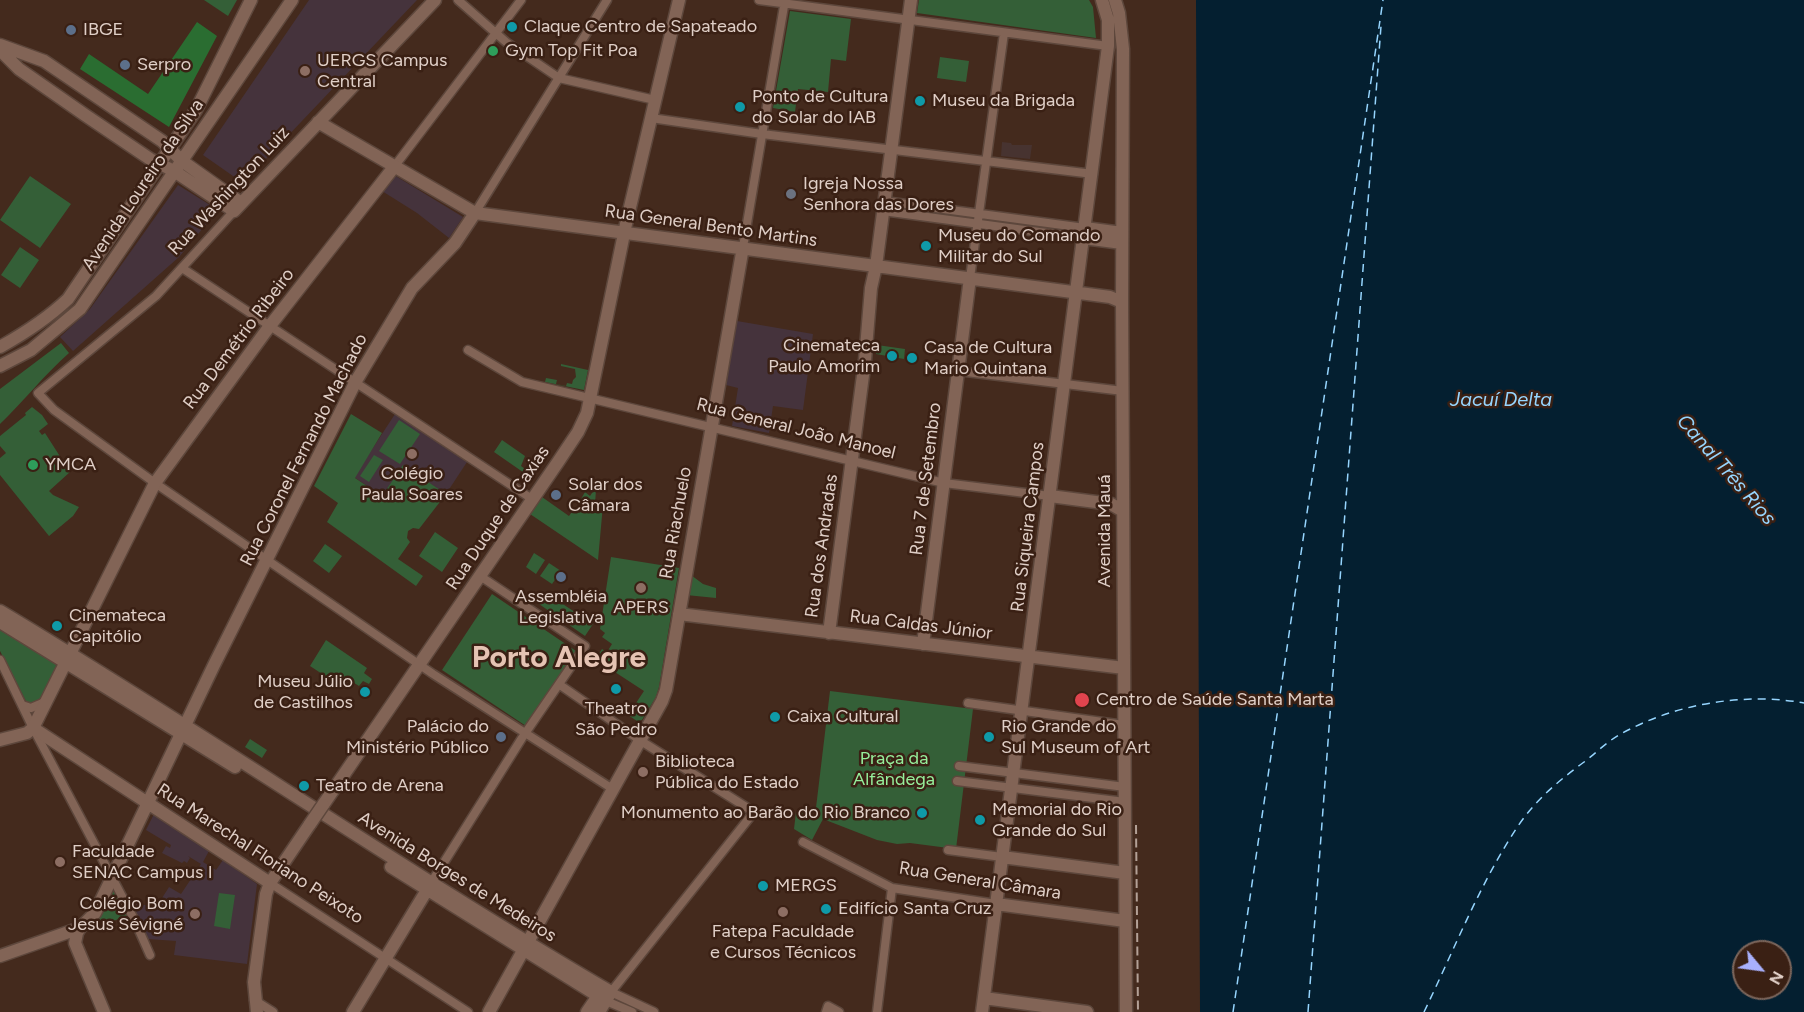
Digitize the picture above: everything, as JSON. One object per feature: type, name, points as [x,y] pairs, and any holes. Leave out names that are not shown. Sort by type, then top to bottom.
[{"type":"street","name":"Avenida Loureiro da Silva","points":[[0,347],[34,327],[68,299],[196,110],[251,0]]},
{"type":"street","name":"Avenida Loureiro da Silva","points":[[0,366],[31,350],[80,309],[292,0]]},
{"type":"street","name":"Rua Washington Luiz","points":[[155,483],[54,411],[38,393],[142,308],[435,0]]},
{"type":"street","points":[[458,0],[495,33],[559,78],[655,100]]},
{"type":"street","name":"Rua Demétrio Ribeiro","points":[[33,728],[155,483],[269,327],[521,0]]},
{"type":"street","name":"Rua Coronel Fernando Machado","points":[[80,928],[95,913],[112,880],[183,729],[356,381],[412,288],[455,243],[475,213],[607,0]]},
{"type":"street","name":"Rua Duque de Caxias","points":[[255,1006],[254,982],[259,938],[270,883],[578,432],[587,413],[624,232],[679,0]]},
{"type":"street","points":[[759,0],[1108,46]]},
{"type":"street","name":"Rua dos Andradas","points":[[829,633],[865,360],[871,288],[876,266],[911,0]]},
{"type":"street","name":"Rua Siqueira Campos","points":[[982,1012],[1093,174],[1108,46],[1108,20],[1102,0]]},
{"type":"street","name":"Avenida Mauá","points":[[1114,0],[1119,13],[1123,49],[1126,1012]]},
{"type":"street","name":"Rua Riachuelo","points":[[489,1012],[641,741],[666,690],[785,2]]},
{"type":"street","name":"Rua 7 de Setembro","points":[[923,644],[1004,33]]},
{"type":"street","points":[[0,45],[44,61],[98,97],[170,148],[178,166]]},
{"type":"street","points":[[0,50],[19,69],[159,164],[178,166],[238,206]]},
{"type":"street","points":[[19,69],[19,60],[27,55]]},
{"type":"street","points":[[85,115],[94,114],[99,109],[98,97]]},
{"type":"street","points":[[651,118],[762,134],[1093,174]]},
{"type":"street","name":"Rua General Bento Martins","points":[[318,122],[475,213],[1110,297],[1122,302]]},
{"type":"street","points":[[884,206],[933,207],[1047,223],[1085,233],[1122,238]]},
{"type":"street","points":[[884,206],[931,218],[978,225],[1046,234],[1085,233]]},
{"type":"street","points":[[931,218],[933,207]]},
{"type":"street","points":[[1023,231],[1025,220]]},
{"type":"street","points":[[1046,234],[1047,223]]},
{"type":"street","points":[[182,268],[532,499]]},
{"type":"street","name":"Rua General João Manoel","points":[[468,350],[522,382],[944,483],[1112,504],[1123,511]]},
{"type":"street","points":[[958,371],[1123,391]]},
{"type":"street","points":[[155,483],[420,665],[608,786],[612,788],[616,786]]},
{"type":"street","points":[[353,1012],[429,887],[585,646],[480,576]]},
{"type":"street","name":"Avenida Borges de Medeiros","points":[[0,611],[68,658],[429,887],[632,1012]]},
{"type":"street","name":"Rua Caldas Júnior","points":[[679,614],[1124,668]]},
{"type":"street","name":"Avenida Borges de Medeiros","points":[[0,622],[68,658]]},
{"type":"street","points":[[0,660],[33,728],[134,919],[150,955]]},
{"type":"street","points":[[560,685],[641,741],[754,812],[605,996],[587,1012]]},
{"type":"street","points":[[22,705],[31,708],[45,702]]},
{"type":"street","points":[[968,703],[1124,724]]},
{"type":"street","points":[[0,740],[27,733],[33,728]]},
{"type":"street","name":"Rua Marechal Floriano Peixoto","points":[[33,728],[468,1012]]},
{"type":"street","points":[[959,766],[1125,787]]},
{"type":"street","points":[[975,783],[977,768]]},
{"type":"street","points":[[992,785],[994,770]]},
{"type":"street","points":[[957,781],[1125,802]]},
{"type":"street","name":"Rua General Câmara","points":[[803,842],[892,888],[1125,921]]},
{"type":"street","points":[[948,850],[1125,873]]},
{"type":"street","points":[[877,1012],[892,888]]},
{"type":"street","points":[[0,956],[80,928]]},
{"type":"street","points":[[80,928],[75,943],[104,1012]]},
{"type":"street","points":[[53,937],[61,938],[67,944],[96,1012]]},
{"type":"street","points":[[599,1012],[605,996]]},
{"type":"street","name":"Avenida Borges de Medeiros","points":[[605,996],[654,1012]]},
{"type":"street","points":[[984,998],[1087,1012]]},
{"type":"street","points":[[255,1006],[273,1012]]},
{"type":"street","points":[[827,1009],[839,1012]]},
{"type":"shaded area","name":"UERGS Campus Central","points":[[309,0],[417,0],[243,183],[203,155]]},
{"type":"shaded area","points":[[1002,142],[1012,145],[1032,145],[1030,159],[1001,156]]},
{"type":"shaded area","points":[[394,175],[463,217],[449,238],[417,213],[382,191]]},
{"type":"shaded area","points":[[178,185],[218,210],[179,257],[73,351],[60,337],[90,309]]},
{"type":"shaded area","points":[[737,321],[813,334],[803,410],[773,406],[769,433],[732,426],[738,388],[726,385]]},
{"type":"shaded area","name":"Colégio Paula Soares","points":[[395,414],[467,462],[446,494],[403,466],[382,496],[354,477]]},
{"type":"shaded area","name":"Colégio Bom Jesus Sévigné","points":[[154,814],[209,851],[203,862],[216,870],[223,860],[257,884],[247,964],[174,955],[176,941],[148,939],[132,904],[157,906],[169,887],[181,894],[201,864],[188,856],[190,858],[187,863],[184,861],[182,863],[162,853],[166,846],[170,848],[171,845],[146,830]]},
{"type":"green space","points":[[204,0],[237,0],[228,16]]},
{"type":"green space","points":[[919,0],[1089,0],[1093,7],[1096,38],[917,13]]},
{"type":"green space","points":[[790,11],[851,19],[846,61],[831,59],[828,92],[798,89],[795,112],[773,108]]},
{"type":"green space","points":[[197,22],[217,36],[169,127],[80,69],[89,54],[148,94]]},
{"type":"green space","points":[[940,57],[969,61],[966,82],[937,78]]},
{"type":"green space","points":[[30,176],[71,204],[40,248],[0,220]]},
{"type":"green space","points":[[20,247],[39,260],[20,288],[1,275]]},
{"type":"green space","points":[[61,343],[69,353],[0,424],[0,389]]},
{"type":"green space","points":[[877,345],[905,349],[904,359],[876,354]]},
{"type":"green space","points":[[561,364],[588,370],[584,390],[545,382],[546,378],[557,380],[556,384],[566,386],[567,383],[572,384],[576,377],[575,369],[561,366]]},
{"type":"green space","name":"YMCA","points":[[32,407],[48,424],[39,431],[42,435],[45,433],[70,472],[49,491],[79,507],[73,516],[49,536],[0,475],[0,458],[6,453],[0,446],[0,436],[26,415],[25,413]]},
{"type":"green space","points":[[351,414],[382,433],[355,478],[382,496],[403,465],[446,494],[419,529],[413,528],[408,531],[407,538],[410,542],[398,559],[423,576],[416,586],[327,522],[338,503],[314,486]]},
{"type":"green space","points":[[399,420],[420,434],[400,464],[379,451]]},
{"type":"green space","points":[[502,440],[525,456],[521,466],[532,474],[530,477],[494,452]]},
{"type":"green space","points":[[374,455],[383,460],[369,482],[360,476]]},
{"type":"green space","points":[[596,490],[595,504],[603,505],[598,560],[530,514],[542,497],[569,516],[574,509],[580,513],[586,503],[581,499],[585,492],[590,496]]},
{"type":"green space","points":[[435,532],[458,548],[442,572],[419,556]]},
{"type":"green space","points":[[325,544],[342,556],[329,573],[313,561]]},
{"type":"green space","points":[[534,553],[545,560],[536,574],[526,567]]},
{"type":"green space","points":[[611,557],[679,568],[659,687],[656,697],[642,720],[637,721],[628,715],[644,691],[598,661],[598,655],[602,649],[607,652],[612,644],[602,637],[605,633],[600,629]]},
{"type":"green space","points":[[549,563],[561,571],[552,584],[540,576]]},
{"type":"green space","points":[[691,575],[703,584],[716,588],[716,598],[686,595]]},
{"type":"green space","points":[[546,593],[593,624],[585,636],[539,604]]},
{"type":"green space","points":[[492,594],[576,651],[526,726],[442,670]]},
{"type":"green space","points":[[0,627],[61,663],[42,700],[28,705],[0,651]]},
{"type":"green space","points":[[326,640],[367,668],[364,673],[372,679],[369,684],[363,681],[359,686],[348,679],[342,687],[310,666]]},
{"type":"green space","name":"Praça da Alfândega","points":[[830,691],[973,709],[956,849],[877,840],[823,819],[812,840],[794,829],[796,812],[815,816]]},
{"type":"green space","points":[[250,739],[267,750],[262,758],[245,747]]},
{"type":"green space","points":[[113,888],[129,916],[93,927]]},
{"type":"green space","points":[[219,893],[235,895],[230,929],[214,926]]},
{"type":"water","name":"Jacuí Delta","points":[[1196,0],[1804,0],[1804,1012],[1200,1012]]},
{"type":"ferry route","points":[[1233,1012],[1383,0]]},
{"type":"ferry route","points":[[1308,1012],[1381,26]]},
{"type":"ferry route","points":[[1424,1012],[1479,894],[1504,848],[1531,808],[1563,779],[1614,738],[1662,715],[1685,708],[1733,700],[1781,700],[1804,703]]},
{"type":"railway","points":[[1136,825],[1138,1012]]},
{"type":"place","name":"Claque Centro de Sapateado","points":[[512,27]]},
{"type":"place","name":"IBGE","points":[[71,30]]},
{"type":"place","name":"Gym Top Fit Poa","points":[[493,51]]},
{"type":"place","name":"Serpro","points":[[125,65]]},
{"type":"place","name":"UERGS Campus Central","points":[[305,71]]},
{"type":"place","name":"Museu da Brigada","points":[[920,101]]},
{"type":"place","name":"Ponto de Cultura do Solar do IAB","points":[[740,107]]},
{"type":"place","name":"Igreja Nossa Senhora das Dores","points":[[791,194]]},
{"type":"place","name":"Museu do Comando Militar do Sul","points":[[926,246]]},
{"type":"place","name":"Cinemateca Paulo Amorim","points":[[892,356]]},
{"type":"place","name":"Casa de Cultura Mario Quintana","points":[[912,358]]},
{"type":"place","name":"Colégio Paula Soares","points":[[412,454]]},
{"type":"place","name":"YMCA","points":[[33,465]]},
{"type":"place","name":"Solar dos Câmara","points":[[556,495]]},
{"type":"place","name":"Assembléia Legislativa","points":[[561,577]]},
{"type":"place","name":"APERS","points":[[641,588]]},
{"type":"place","name":"Cinemateca Capitólio","points":[[57,626]]},
{"type":"place","name":"Theatro São Pedro","points":[[616,689]]},
{"type":"place","name":"Museu Júlio de Castilhos","points":[[365,692]]},
{"type":"place","name":"Centro de Saúde Santa Marta","points":[[1082,700]]},
{"type":"place","name":"Caixa Cultural","points":[[775,717]]},
{"type":"place","name":"Palácio do Ministério Público","points":[[501,737]]},
{"type":"place","name":"Rio Grande do Sul Museum of Art","points":[[989,737]]},
{"type":"place","name":"Biblioteca Pública do Estado","points":[[643,772]]},
{"type":"place","name":"Teatro de Arena","points":[[304,786]]},
{"type":"place","name":"Monumento ao Barão do Rio Branco","points":[[922,813]]},
{"type":"place","name":"Memorial do Rio Grande do Sul","points":[[980,820]]},
{"type":"place","name":"Faculdade SENAC Campus I","points":[[60,862]]},
{"type":"place","name":"MERGS","points":[[763,886]]},
{"type":"place","name":"Edifício Santa Cruz","points":[[826,909]]},
{"type":"place","name":"Fatepa Faculdade e Cursos Técnicos","points":[[783,912]]},
{"type":"place","name":"Colégio Bom Jesus Sévigné","points":[[195,914]]},
{"type":"district","name":"Porto Alegre","points":[[559,658]]},
{"type":"water label","name":"Canal Três Rios","points":[[1726,470]]}]
